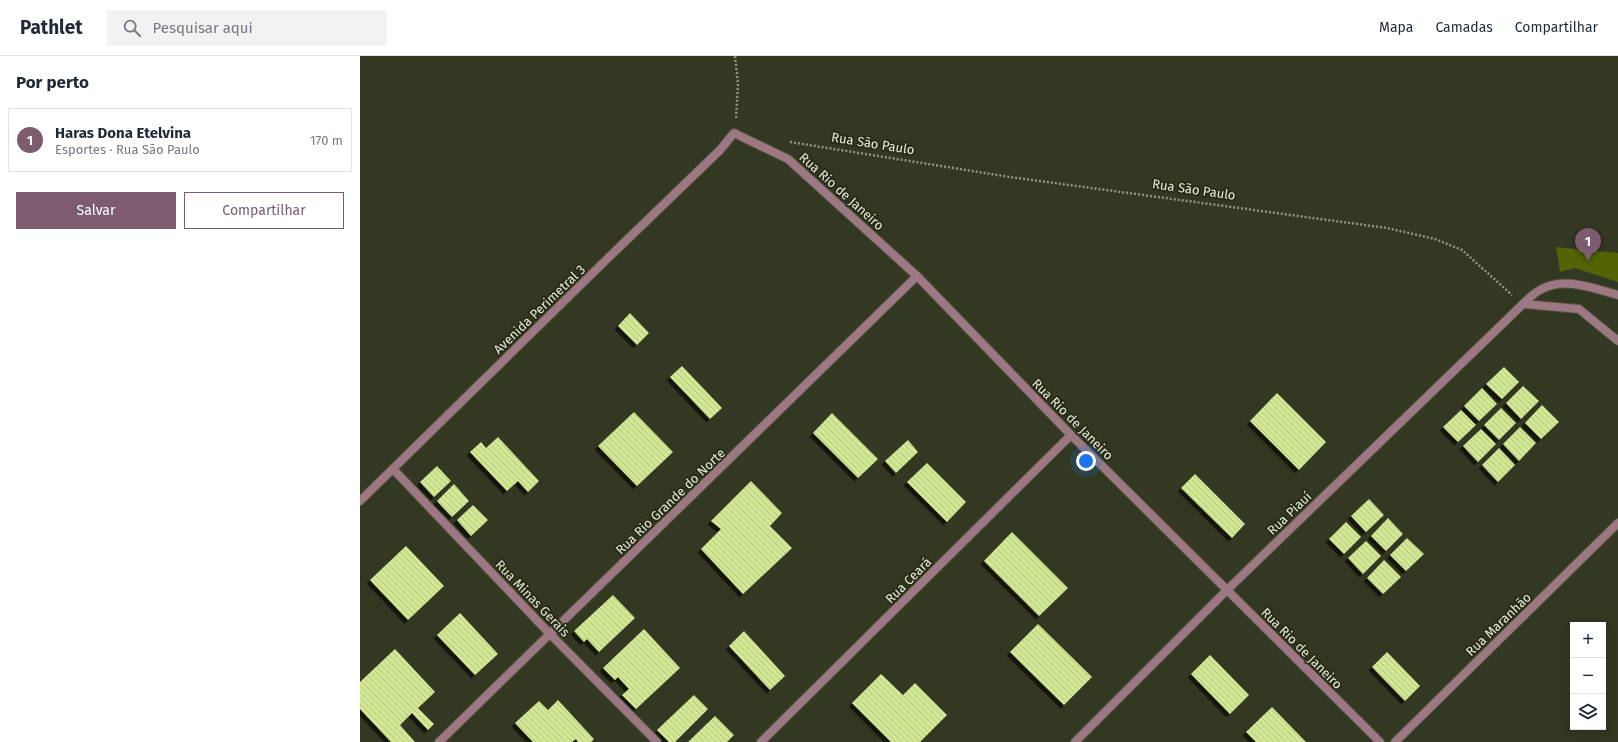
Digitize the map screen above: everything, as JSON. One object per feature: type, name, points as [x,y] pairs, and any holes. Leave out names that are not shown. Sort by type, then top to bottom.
[{"type":"street","name":"Rua Rio de Janeiro","points":[[734,133],[788,159],[917,276],[1071,434],[1380,742]]},
{"type":"street","name":"Avenida Perimetral 3","points":[[360,501],[720,150],[734,133]]},
{"type":"street","name":"Rua Rio Grande do Norte","points":[[440,742],[917,276]]},
{"type":"street","name":"Rua Piauí","points":[[1075,742],[1227,590],[1523,304],[1540,290],[1564,283],[1618,295]]},
{"type":"street","points":[[1523,304],[1579,309],[1618,341]]},
{"type":"street","name":"Rua Ceará","points":[[761,742],[1071,434]]},
{"type":"street","name":"Rua Minas Gerais","points":[[393,469],[550,634],[657,742]]},
{"type":"street","name":"Rua Maranhão","points":[[1395,742],[1618,523]]},
{"type":"path","points":[[734,133],[738,109],[736,56]]},
{"type":"path","name":"Rua São Paulo","points":[[788,142],[1010,177],[1388,228],[1435,239],[1462,250],[1523,304]]},
{"type":"green space","points":[[1556,247],[1618,253],[1618,282],[1575,268],[1560,272]]},
{"type":"building","points":[[630,313],[649,333],[637,345],[618,326]]},
{"type":"building","points":[[682,366],[722,408],[710,419],[670,377]]},
{"type":"building","points":[[1504,367],[1519,382],[1502,399],[1486,384]]},
{"type":"building","points":[[1523,386],[1539,401],[1521,419],[1506,403]]},
{"type":"building","points":[[1482,388],[1497,404],[1479,421],[1464,406]]},
{"type":"building","points":[[1277,393],[1326,442],[1299,470],[1250,421]]},
{"type":"building","points":[[1542,405],[1559,422],[1541,439],[1525,423]]},
{"type":"building","points":[[1501,408],[1516,423],[1499,440],[1484,425]]},
{"type":"building","points":[[1461,410],[1476,425],[1458,442],[1443,427]]},
{"type":"building","points":[[634,412],[673,452],[637,486],[598,446]]},
{"type":"building","points":[[832,413],[878,459],[858,478],[813,433]]},
{"type":"building","points":[[1520,427],[1536,443],[1519,461],[1503,444]]},
{"type":"building","points":[[1481,429],[1496,444],[1478,462],[1463,446]]},
{"type":"building","points":[[498,437],[539,481],[528,492],[518,481],[507,491],[470,452],[481,442],[486,448]]},
{"type":"building","points":[[908,440],[918,452],[896,473],[885,461]]},
{"type":"building","points":[[1499,448],[1515,465],[1498,482],[1482,465]]},
{"type":"building","points":[[927,463],[966,502],[947,522],[907,482]]},
{"type":"building","points":[[437,466],[451,481],[434,497],[420,482]]},
{"type":"building","points":[[1195,474],[1245,524],[1232,538],[1181,488]]},
{"type":"building","points":[[751,481],[782,513],[770,526],[792,548],[743,594],[701,549],[721,529],[711,521]]},
{"type":"building","points":[[454,484],[469,501],[452,517],[437,501]]},
{"type":"building","points":[[1369,499],[1384,515],[1366,532],[1351,516]]},
{"type":"building","points":[[473,505],[488,520],[471,536],[457,520]]},
{"type":"building","points":[[1388,518],[1403,534],[1386,551],[1371,536]]},
{"type":"building","points":[[1346,522],[1361,537],[1344,554],[1329,539]]},
{"type":"building","points":[[1012,532],[1068,588],[1039,616],[984,561]]},
{"type":"building","points":[[1407,538],[1424,554],[1406,571],[1390,555]]},
{"type":"building","points":[[1366,541],[1381,556],[1363,574],[1348,558]]},
{"type":"building","points":[[406,546],[444,586],[408,620],[370,580]]},
{"type":"building","points":[[1384,560],[1401,577],[1383,594],[1367,578]]},
{"type":"building","points":[[613,595],[635,618],[599,652],[587,639],[584,642],[574,631]]},
{"type":"building","points":[[460,613],[498,654],[475,675],[437,635]]},
{"type":"building","points":[[1038,624],[1092,677],[1064,705],[1010,652]]},
{"type":"building","points":[[644,629],[680,668],[636,709],[622,695],[629,689],[618,677],[615,680],[603,668]]},
{"type":"building","points":[[744,631],[785,676],[770,690],[729,646]]},
{"type":"building","points":[[395,649],[435,692],[418,708],[434,724],[428,730],[412,713],[400,725],[415,742],[391,742],[360,709],[360,682]]},
{"type":"building","points":[[1387,652],[1420,686],[1405,701],[1372,667]]},
{"type":"building","points":[[1210,655],[1249,695],[1230,714],[1191,674]]},
{"type":"building","points":[[881,674],[903,695],[915,683],[947,715],[920,742],[891,742],[852,703]]},
{"type":"building","points":[[694,695],[708,709],[675,742],[669,742],[657,730]]},
{"type":"building","points":[[558,700],[594,739],[591,742],[578,742],[576,739],[572,742],[533,742],[515,723],[539,701],[548,710]]},
{"type":"building","points":[[1272,707],[1306,742],[1256,742],[1246,732]]},
{"type":"building","points":[[715,716],[734,735],[727,742],[688,742]]},
{"type":"place","name":"Haras Dona Etelvina","points":[[1588,261]]}]
